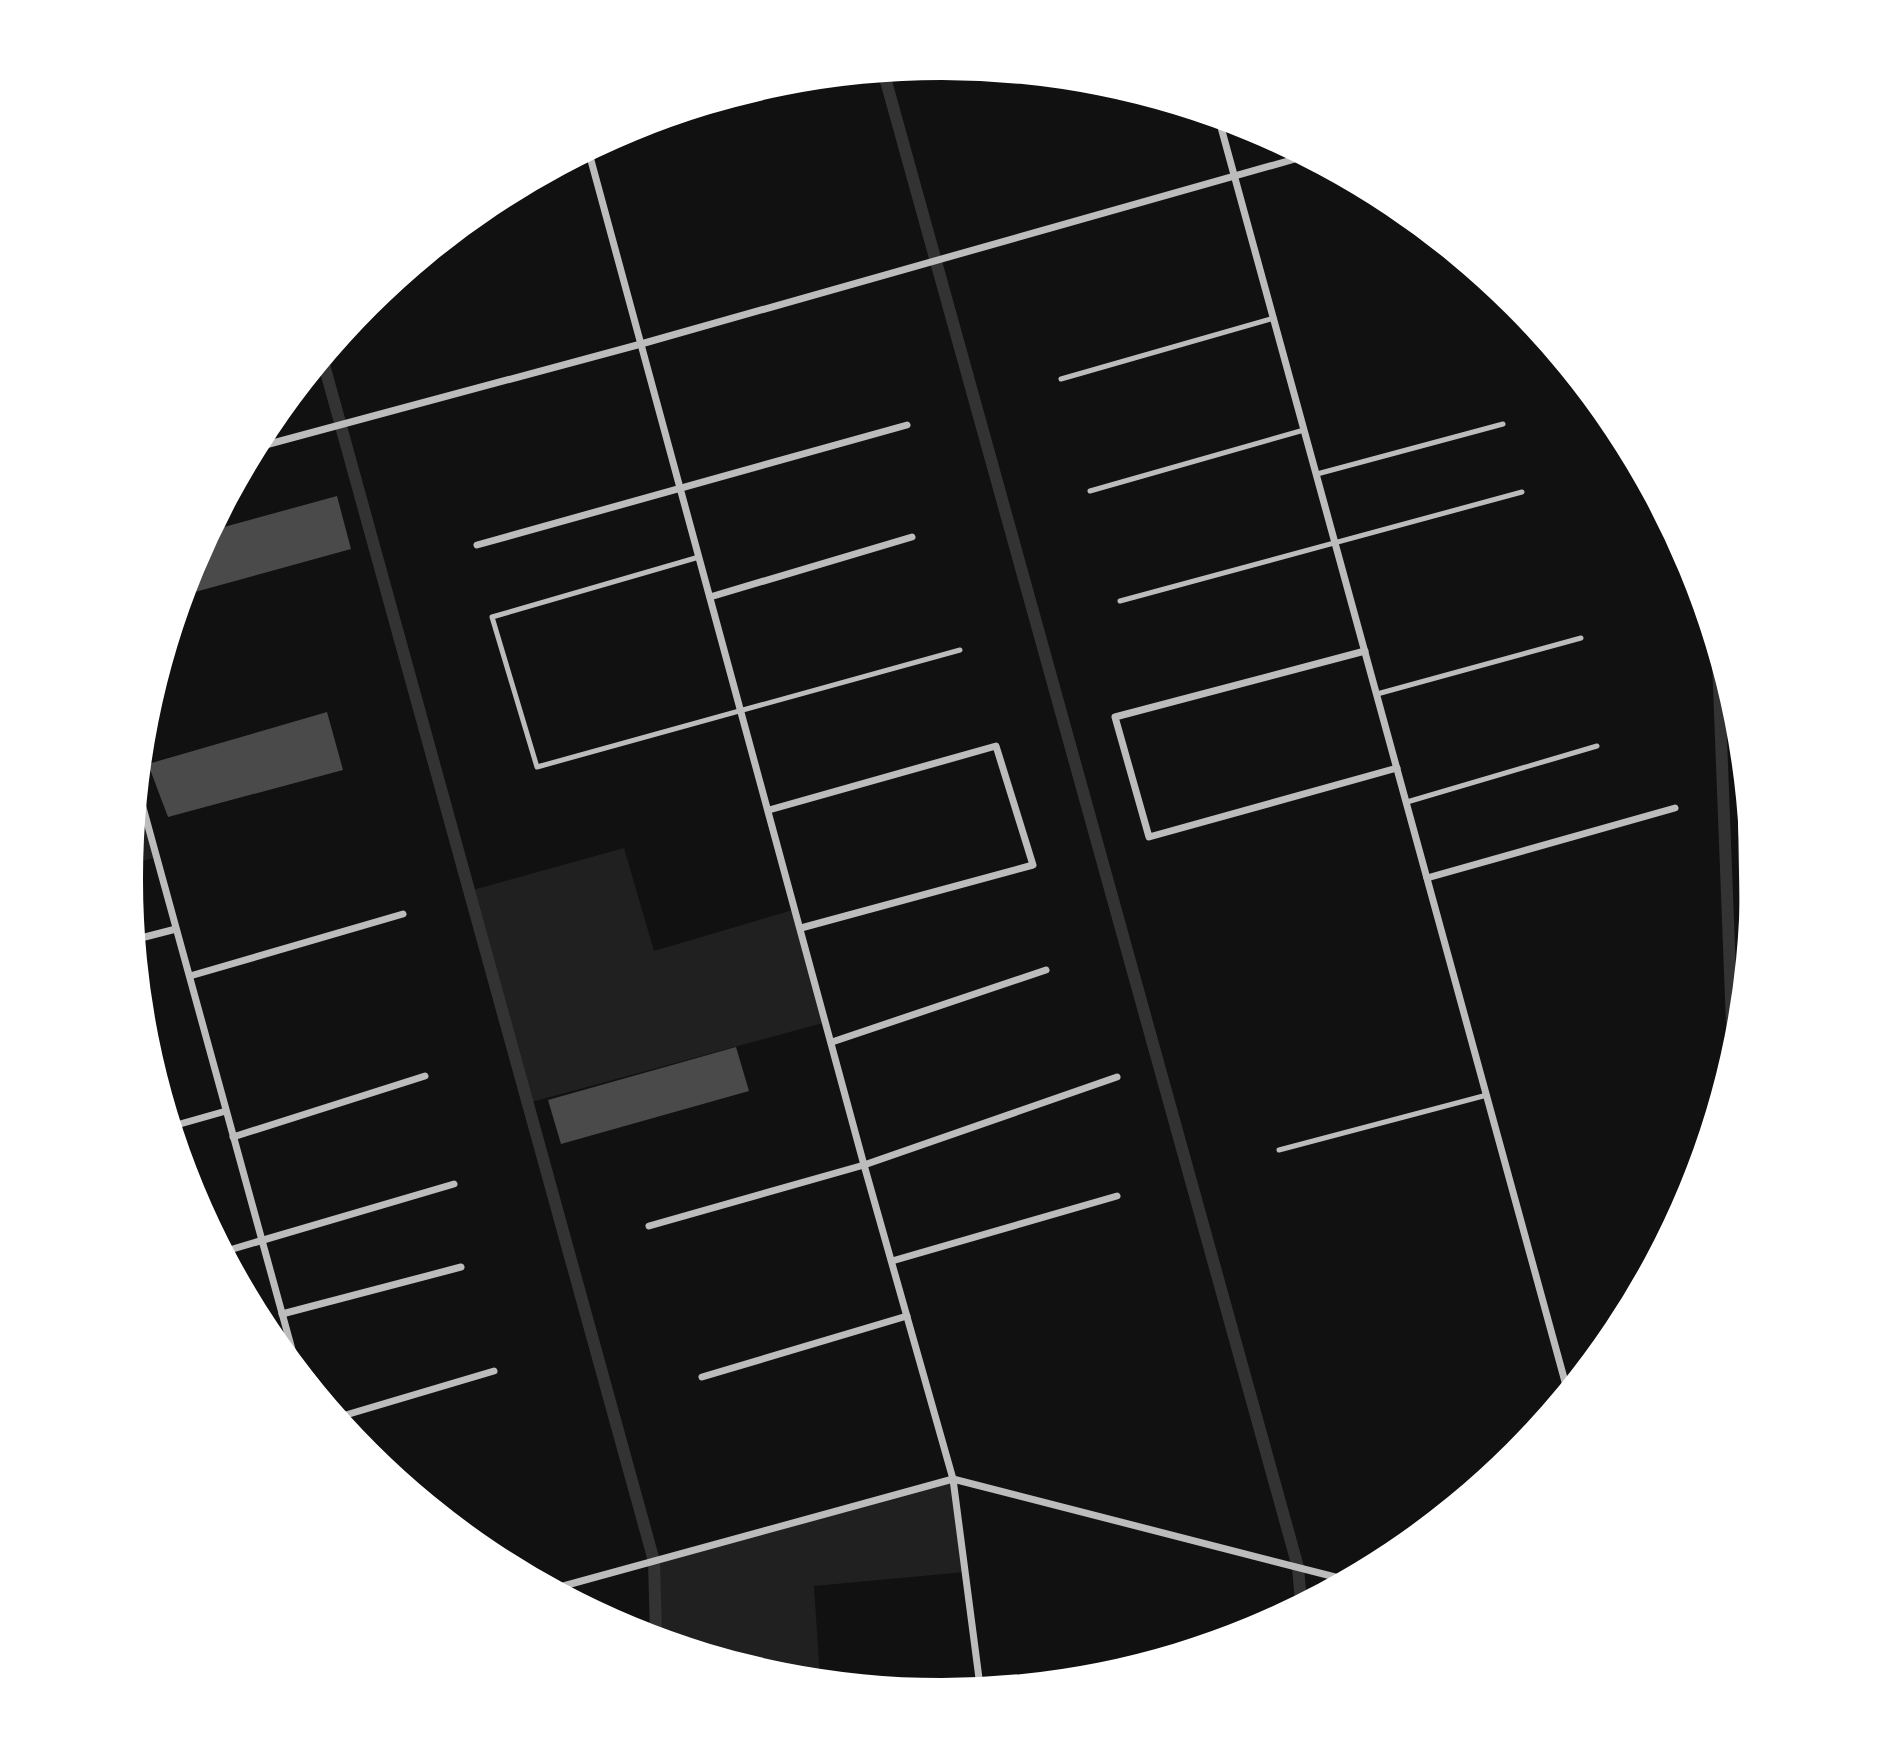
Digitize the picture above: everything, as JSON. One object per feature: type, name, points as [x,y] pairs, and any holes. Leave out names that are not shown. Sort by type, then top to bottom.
[{"type":"street","points":[[1222,132],[1564,1378]]},
{"type":"street","points":[[273,443],[641,344],[1290,160]]},
{"type":"street","points":[[591,161],[864,1165],[953,1479],[979,1677]]},
{"type":"street","points":[[477,545],[906,425]]},
{"type":"street","points":[[710,597],[912,537]]},
{"type":"street","points":[[1365,651],[1115,717],[1149,837],[1397,768]]},
{"type":"street","points":[[769,810],[996,746],[1033,865],[801,928]]},
{"type":"street","points":[[1427,878],[1675,808]]},
{"type":"street","points":[[146,818],[289,1338]]},
{"type":"street","points":[[190,976],[403,914]]},
{"type":"street","points":[[146,937],[176,929]]},
{"type":"street","points":[[832,1042],[1046,970]]},
{"type":"street","points":[[233,1137],[425,1076]]},
{"type":"street","points":[[649,1226],[864,1165],[1117,1077]]},
{"type":"street","points":[[181,1124],[226,1111]]},
{"type":"street","points":[[234,1249],[454,1184]]},
{"type":"street","points":[[892,1261],[1117,1196]]},
{"type":"street","points":[[282,1314],[461,1266]]},
{"type":"street","points":[[702,1377],[907,1315]]},
{"type":"street","points":[[349,1414],[494,1371]]},
{"type":"street","points":[[568,1585],[953,1479],[1331,1576]]},
{"type":"lane","points":[[1061,379],[1274,318]]},
{"type":"lane","points":[[1317,474],[1503,424]]},
{"type":"lane","points":[[1090,491],[1304,430]]},
{"type":"lane","points":[[1120,601],[1522,492]]},
{"type":"lane","points":[[699,557],[492,617],[537,767],[960,650]]},
{"type":"lane","points":[[1377,694],[1581,638]]},
{"type":"lane","points":[[1406,802],[1597,746]]},
{"type":"lane","points":[[1279,1150],[1487,1095]]},
{"type":"shaded area","points":[[146,818],[157,857],[144,861]]},
{"type":"shaded area","points":[[624,848],[654,951],[796,909],[827,1022],[528,1103],[469,891]]},
{"type":"shaded area","points":[[953,1479],[965,1572],[814,1586],[819,1668],[735,1650],[656,1624],[654,1561]]},
{"type":"building","points":[[337,496],[351,549],[197,591],[225,527]]},
{"type":"building","points":[[327,712],[343,770],[168,817],[151,771],[152,763]]},
{"type":"building","points":[[736,1047],[749,1091],[561,1144],[548,1100]]},
{"type":"waterway","points":[[886,82],[1298,1567],[1300,1592]]},
{"type":"waterway","points":[[326,371],[654,1561],[656,1624]]},
{"type":"waterway","points":[[1719,700],[1731,996]]}]
